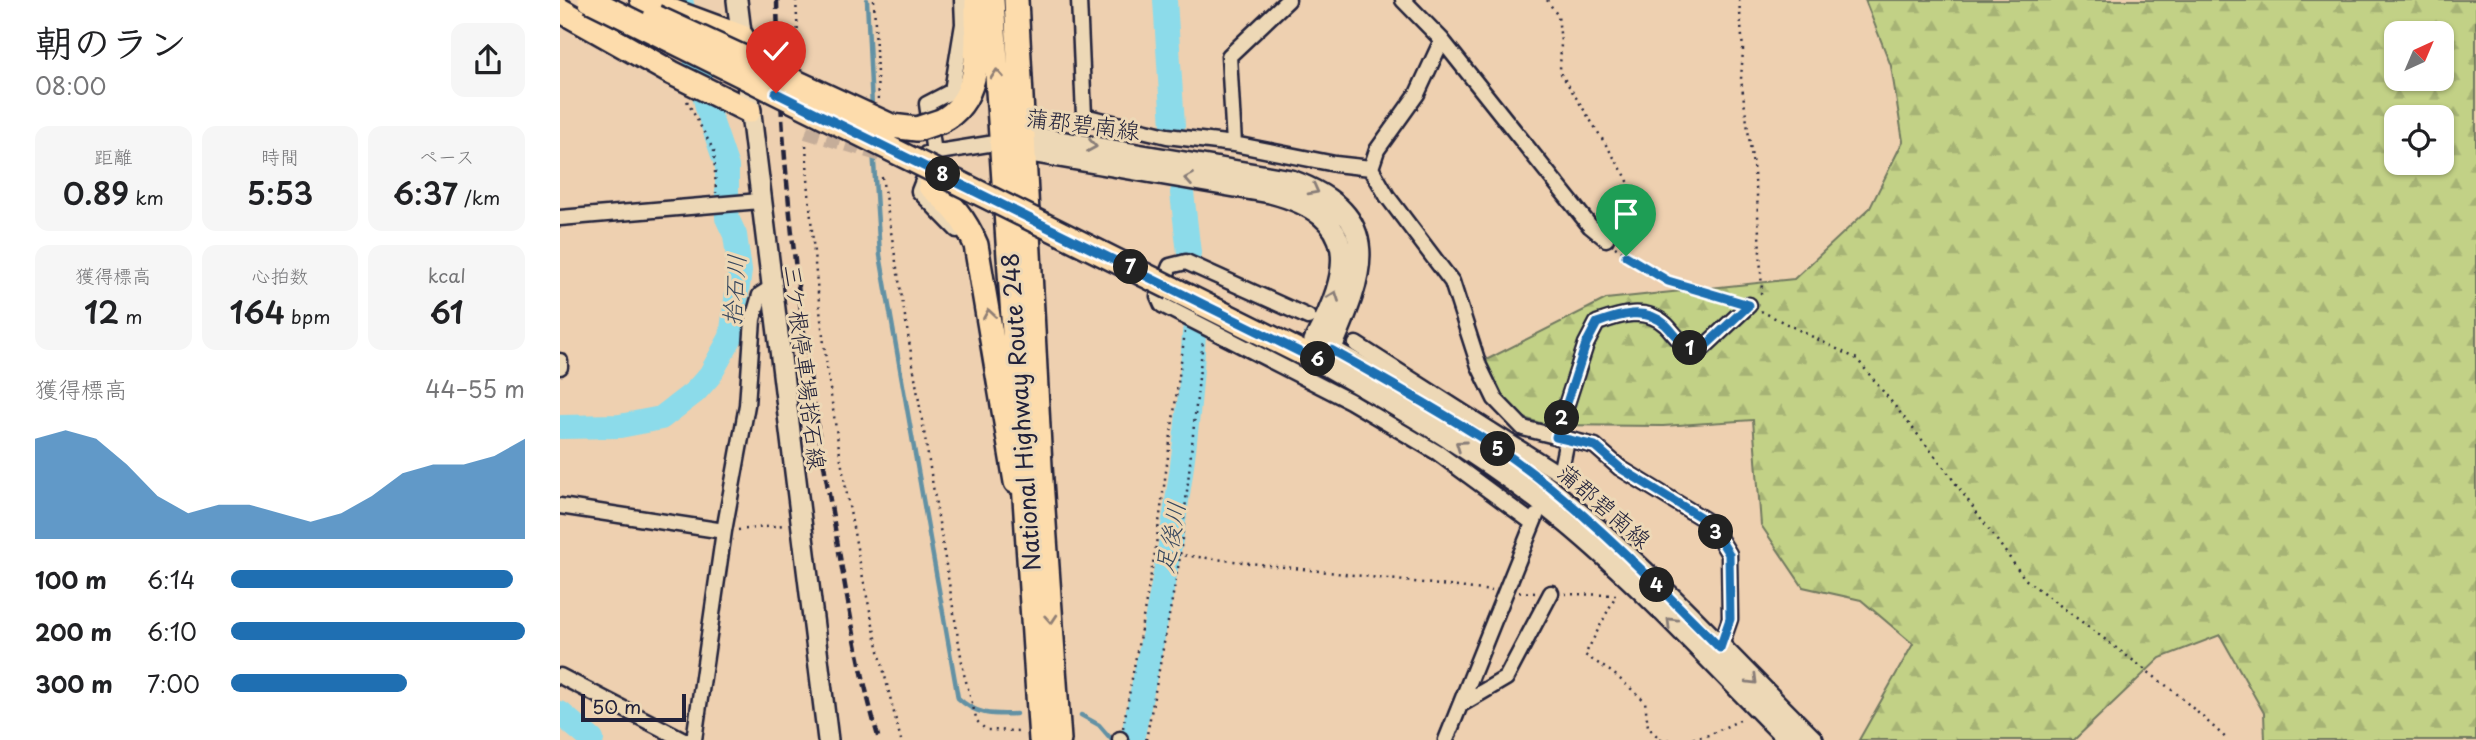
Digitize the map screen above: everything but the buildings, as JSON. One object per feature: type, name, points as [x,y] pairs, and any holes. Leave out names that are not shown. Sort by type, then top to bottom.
[{"type":"main road","points":[[576,0],[654,45],[930,186],[954,206],[967,224],[976,245],[1030,550]]},
{"type":"main road","points":[[590,0],[1173,284],[1320,351]]},
{"type":"main road","points":[[606,0],[1173,284]]},
{"type":"main road","points":[[621,0],[891,126],[917,129],[941,121],[963,105],[971,88],[975,71],[977,0]]},
{"type":"main road","name":"三ケ根停車場拾石線","points":[[737,0],[749,111],[752,201],[771,288],[828,740]]},
{"type":"main road","name":"National Highway Route 248","points":[[992,0],[1041,740]]},
{"type":"main road","name":"National Highway Route 248","points":[[1016,0],[1040,466],[1059,740]]},
{"type":"main road","points":[[657,7],[742,37]]},
{"type":"main road","points":[[560,10],[676,75],[749,111]]},
{"type":"main road","name":"蒲郡碧南線","points":[[1001,142],[1291,180],[1317,190],[1351,222],[1361,253],[1355,293],[1320,351]]},
{"type":"main road","name":"蒲郡碧南線","points":[[1320,351],[1494,446],[1523,468],[1641,569],[1813,740]]},
{"type":"main road","name":"蒲郡碧南線","points":[[1320,351],[1454,440],[1553,512],[1628,580],[1789,740]]},
{"type":"street","points":[[957,230],[919,191],[934,153],[927,104],[952,91],[963,23],[962,0]]},
{"type":"street","points":[[1079,0],[1084,116],[1167,136],[1234,144],[1335,164],[1371,168]]},
{"type":"street","points":[[1234,144],[1229,56],[1288,0]]},
{"type":"street","points":[[1403,0],[1442,40],[1590,226],[1606,239]]},
{"type":"street","points":[[657,7],[676,75]]},
{"type":"street","points":[[1442,40],[1417,94],[1377,150],[1371,168],[1387,196],[1452,282],[1479,366],[1495,399],[1522,428],[1595,446],[1620,468],[1710,523],[1729,554],[1730,619],[1720,648]]},
{"type":"street","points":[[881,155],[934,153],[1001,142]]},
{"type":"street","points":[[560,218],[716,207],[752,201]]},
{"type":"street","points":[[1308,317],[1186,262],[1171,266],[1157,296],[1162,305],[1350,401],[1416,440],[1534,519],[1446,740]]},
{"type":"street","points":[[694,740],[724,531],[747,405],[753,320],[760,295],[771,288]]},
{"type":"street","points":[[1356,344],[1560,474],[1562,439],[1586,344],[1597,323],[1619,315],[1645,313],[1665,324],[1677,341],[1700,351],[1749,305]]},
{"type":"street","points":[[560,361],[560,368]]},
{"type":"street","points":[[560,506],[724,531]]},
{"type":"street","points":[[1460,705],[1506,678],[1552,593]]},
{"type":"street","points":[[560,676],[684,740]]},
{"type":"path","points":[[796,0],[799,55]]},
{"type":"path","points":[[874,0],[878,99]]},
{"type":"path","points":[[1547,0],[1558,16],[1560,72],[1625,175],[1634,194],[1632,213],[1606,239],[1626,256],[1668,281],[1749,305],[1857,359],[1943,466],[2025,579],[2176,694],[2228,740]]},
{"type":"path","points":[[1739,0],[1743,50],[1741,79],[1757,195],[1762,292],[1749,305]]},
{"type":"path","points":[[676,75],[714,151],[716,207]]},
{"type":"path","points":[[806,145],[817,276],[838,453],[860,567],[901,740]]},
{"type":"path","points":[[882,177],[964,674],[977,721],[986,730],[1022,731],[1022,740]]},
{"type":"path","points":[[1120,740],[1155,552],[1186,317]]},
{"type":"path","points":[[1146,740],[1180,557],[1204,327]]},
{"type":"path","points":[[724,531],[801,524]]},
{"type":"path","points":[[1155,552],[1180,557],[1503,592],[1616,595],[1585,655],[1613,673],[1641,697],[1648,727],[1660,738],[1671,740]]},
{"type":"path","points":[[1686,740],[1709,735],[1760,711]]},
{"type":"green space","points":[[1865,0],[2476,0],[2476,740],[2265,740],[2264,713],[2220,635],[2160,658],[2074,740],[1859,740],[1913,644],[1861,600],[1803,587],[1761,525],[1753,420],[1663,426],[1546,425],[1503,411],[1484,361],[1606,299],[1794,279],[1870,208],[1903,141],[1891,66]]},
{"type":"waterway","name":"拾石川","points":[[560,427],[620,426],[661,418],[695,392],[710,375],[731,337],[740,271],[735,235],[727,218],[727,167],[708,111],[681,0]]},
{"type":"waterway","points":[[867,0],[872,107]]},
{"type":"waterway","name":"足後川","points":[[1165,0],[1173,126]]},
{"type":"waterway","points":[[873,148],[880,255],[958,698],[971,708],[985,713],[1016,714]]},
{"type":"waterway","name":"足後川","points":[[1182,193],[1189,253]]},
{"type":"waterway","name":"足後川","points":[[1132,740],[1179,487],[1194,333]]},
{"type":"waterway","name":"拾石川","points":[[560,713],[592,740]]},
{"type":"waterway","points":[[1081,715],[1099,725],[1112,740]]},
{"type":"tunnel","points":[[806,132],[881,155]]},
{"type":"railway","points":[[777,0],[788,191],[802,318],[820,444],[847,594],[864,682],[879,740]]},
{"type":"route","points":[[776,93],[1316,360],[1331,350],[1384,380],[1494,446],[1561,498],[1641,569],[1720,648],[1730,619],[1729,554],[1710,523],[1620,468],[1595,446],[1556,437],[1586,344],[1597,323],[1619,315],[1645,313],[1665,324],[1677,341],[1700,351],[1749,305],[1706,290],[1668,281],[1626,256]]}]
